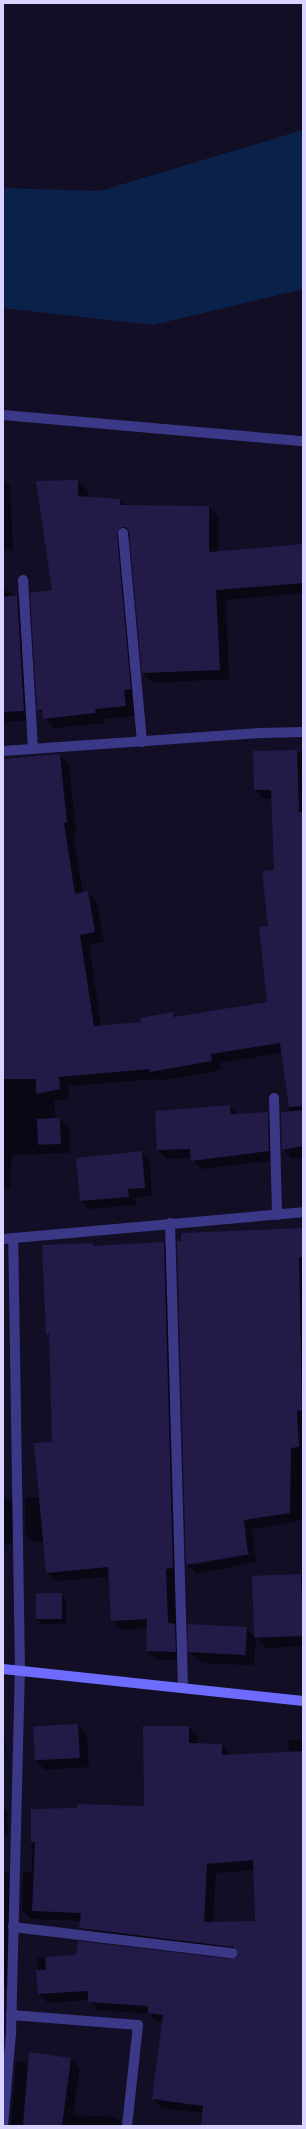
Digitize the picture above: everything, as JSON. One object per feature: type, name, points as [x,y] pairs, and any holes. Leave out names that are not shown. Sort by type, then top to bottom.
[{"type":"street","points":[[3,415],[303,441]]},
{"type":"street","points":[[123,532],[142,742]]},
{"type":"street","points":[[23,580],[33,749]]},
{"type":"street","points":[[3,751],[303,732]]},
{"type":"street","points":[[274,1098],[277,1215]]},
{"type":"street","points":[[3,1239],[303,1212]]},
{"type":"street","points":[[170,1223],[183,1687]]},
{"type":"street","points":[[4,2126],[7,2032],[11,2015],[20,1671],[14,1238]]},
{"type":"street","points":[[3,1669],[303,1701]]},
{"type":"street","points":[[13,1927],[232,1953]]},
{"type":"street","points":[[11,2015],[138,2025],[127,2126]]},
{"type":"water","points":[[303,130],[303,289],[153,325],[3,308],[3,188],[100,191]]},
{"type":"building","points":[[78,480],[78,496],[120,499],[120,505],[209,506],[209,552],[303,544],[303,583],[216,590],[220,670],[142,673],[129,532],[126,527],[120,528],[117,534],[131,689],[124,690],[126,706],[95,709],[96,713],[43,719],[42,710],[37,710],[30,593],[52,590],[36,481]]},
{"type":"building","points":[[17,595],[24,711],[3,712],[3,597]]},
{"type":"building","points":[[297,750],[299,812],[303,812],[303,1106],[289,1107],[280,1043],[211,1054],[212,1061],[150,1072],[150,1069],[59,1077],[60,1089],[36,1094],[36,1079],[3,1079],[3,759],[60,754],[67,823],[64,823],[75,894],[88,891],[95,932],[80,935],[94,1026],[141,1022],[140,1018],[173,1012],[174,1017],[267,1002],[259,927],[268,926],[262,871],[274,870],[271,790],[254,790],[253,751]]},
{"type":"building","points":[[230,1105],[231,1114],[268,1112],[269,1151],[191,1161],[190,1149],[157,1150],[155,1111]]},
{"type":"building","points":[[303,1110],[303,1146],[282,1150],[281,1112]]},
{"type":"building","points":[[60,1118],[61,1144],[38,1145],[37,1119]]},
{"type":"building","points":[[142,1151],[145,1188],[128,1189],[129,1197],[80,1201],[76,1158]]},
{"type":"building","points":[[303,1228],[303,1257],[299,1257],[302,1410],[297,1411],[299,1447],[291,1448],[290,1513],[244,1520],[248,1554],[186,1565],[177,1241],[181,1241],[181,1233]]},
{"type":"building","points":[[164,1242],[173,1568],[166,1569],[168,1623],[175,1624],[176,1652],[146,1651],[147,1619],[111,1621],[108,1567],[46,1573],[34,1443],[52,1442],[49,1334],[46,1335],[42,1245],[93,1243],[93,1246]]},
{"type":"building","points":[[301,1574],[303,1636],[254,1638],[252,1576]]},
{"type":"building","points":[[36,1593],[62,1593],[62,1619],[36,1619]]},
{"type":"building","points":[[188,1624],[247,1627],[245,1655],[187,1652]]},
{"type":"building","points":[[78,1724],[80,1758],[35,1760],[33,1726]]},
{"type":"building","points":[[143,1726],[189,1726],[189,1743],[222,1744],[222,1755],[303,1751],[303,2126],[201,2126],[203,2106],[152,2099],[163,2015],[148,2013],[148,2006],[88,2002],[88,1991],[38,1994],[36,1970],[46,1970],[45,1957],[76,1955],[78,1941],[231,1959],[238,1954],[233,1947],[79,1928],[81,1913],[32,1911],[35,1842],[31,1842],[31,1809],[77,1808],[77,1804],[144,1806]],"holes":[[[253,1860],[255,1921],[204,1922],[207,1864]]]},
{"type":"building","points":[[29,2052],[71,2058],[62,2126],[23,2126]]}]
